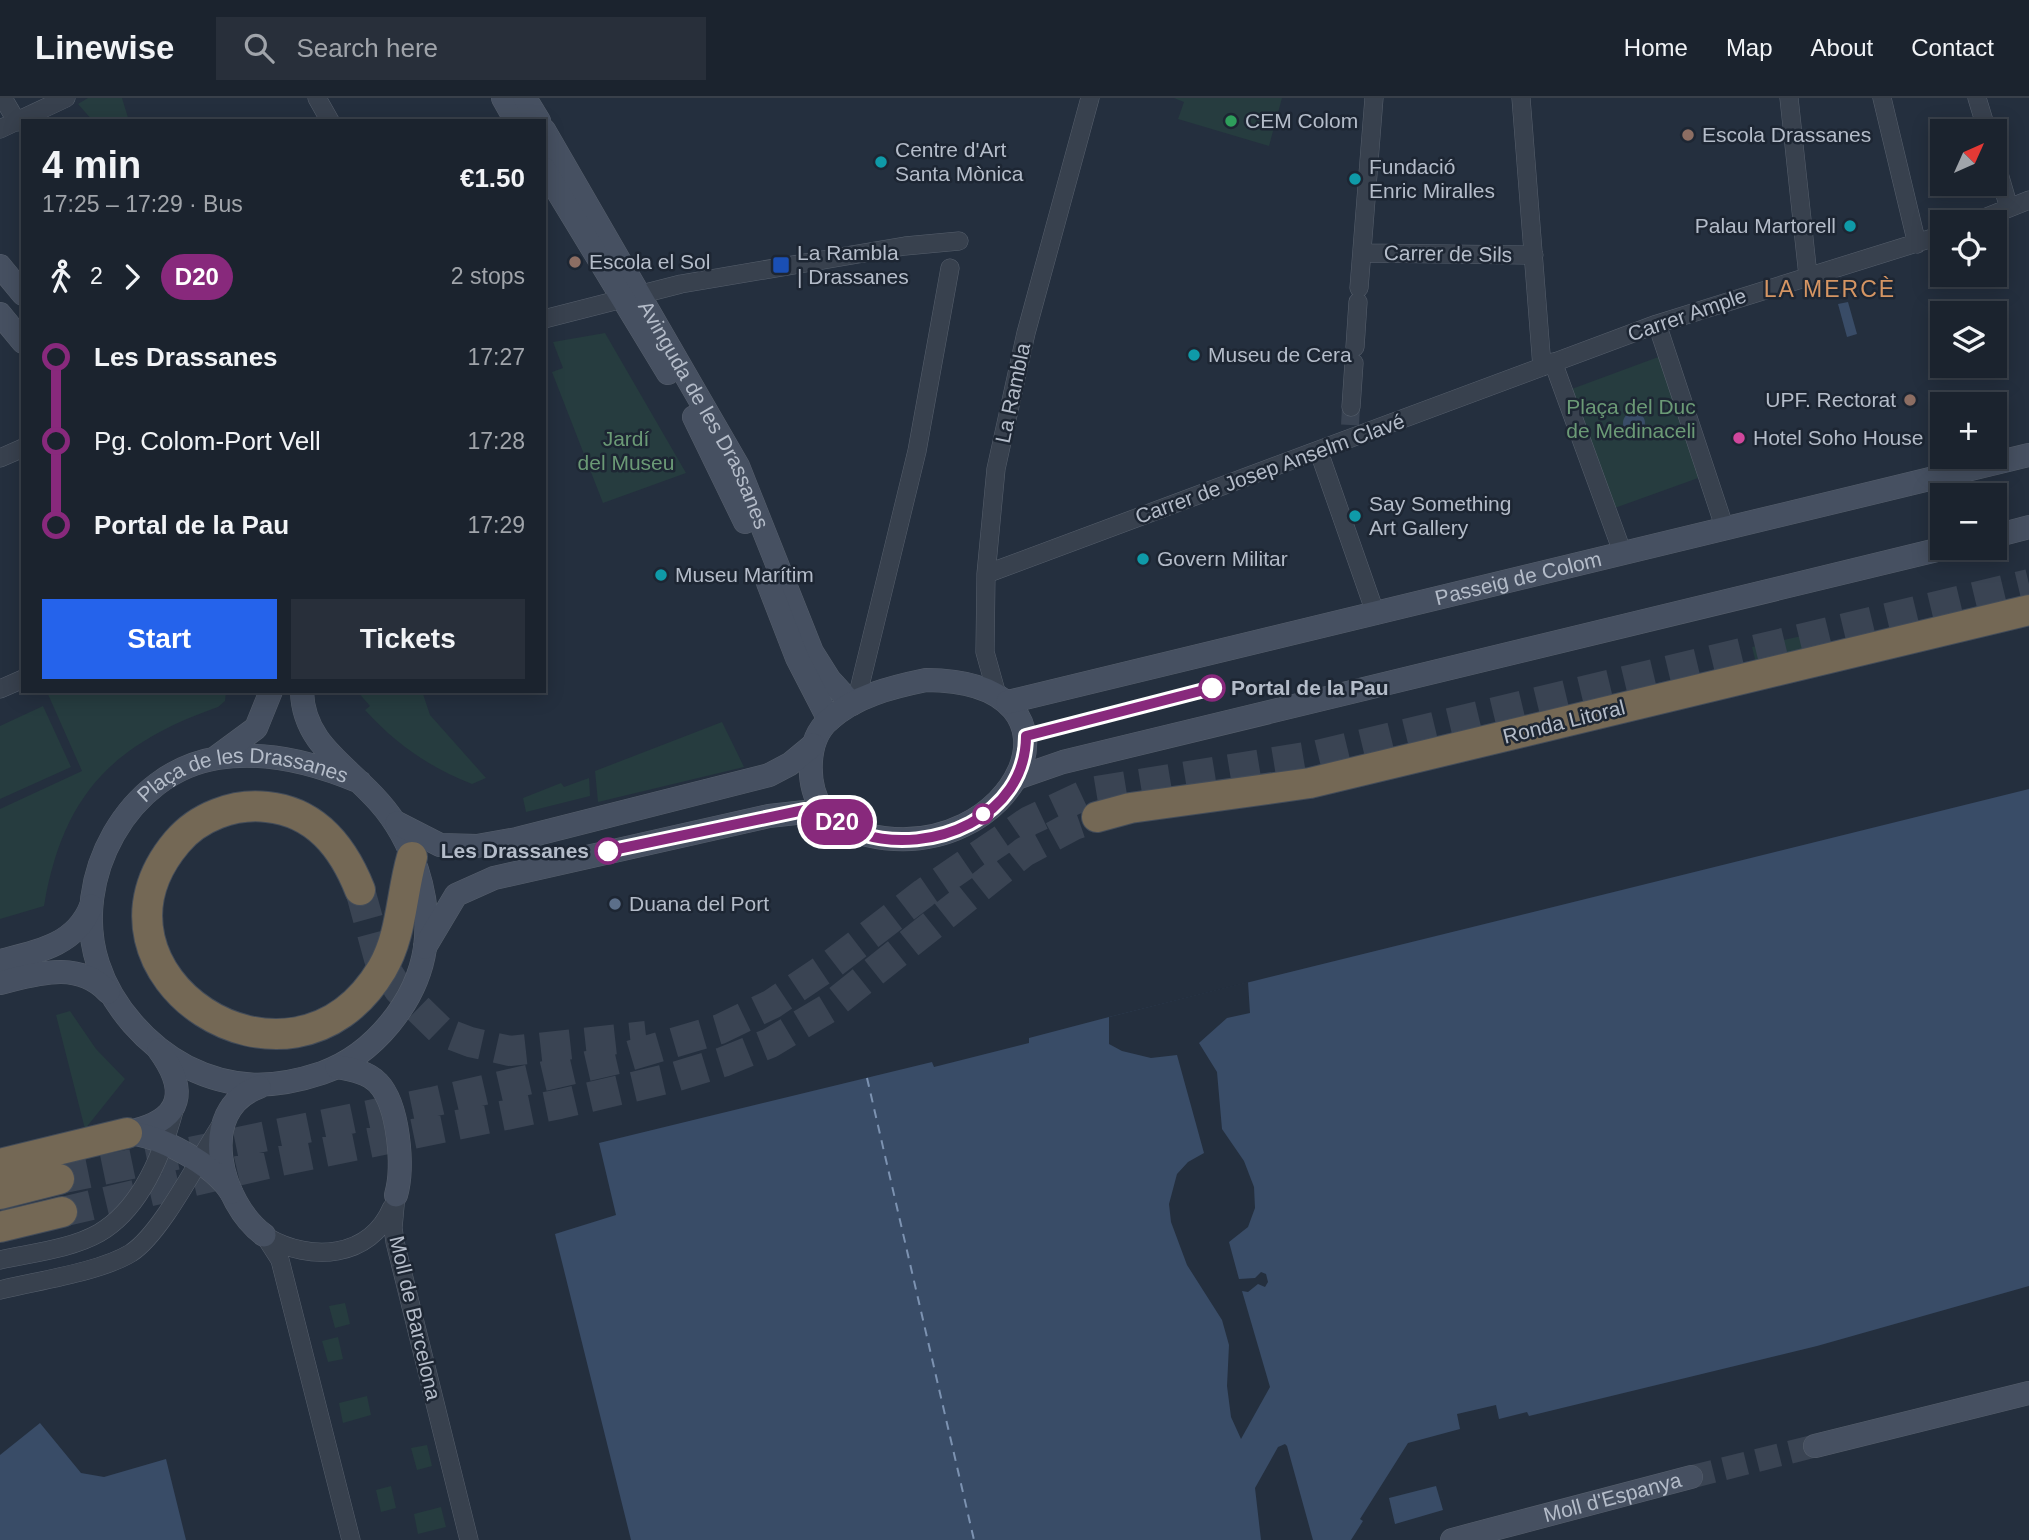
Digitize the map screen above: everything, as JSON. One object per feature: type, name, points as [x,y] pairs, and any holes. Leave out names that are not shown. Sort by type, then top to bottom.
[{"type":"highway","name":"Ronda Litoral","points":[[1097,817],[1142,806],[1310,783],[2029,610]]},
{"type":"highway","points":[[360,890],[343,853],[321,829],[290,812],[255,806],[212,816],[182,836],[160,867],[148,901],[151,940],[167,977],[188,1002],[214,1020],[252,1033],[290,1032],[314,1027],[334,1017],[374,981],[391,951],[397,932],[412,857]]},
{"type":"highway","points":[[0,1164],[127,1133]]},
{"type":"highway","points":[[0,1194],[59,1179]]},
{"type":"highway","points":[[0,1227],[62,1212]]},
{"type":"main road","points":[[503,98],[515,119]]},
{"type":"main road","points":[[525,98],[538,119]]},
{"type":"main road","name":"Avinguda de les Drassanes","points":[[546,134],[724,477],[797,658],[829,720]]},
{"type":"main road","name":"Avinguda de les Drassanes","points":[[546,172],[738,466],[812,652],[829,679],[854,703]]},
{"type":"main road","points":[[6,269],[21,291]]},
{"type":"main road","points":[[0,314],[21,340]]},
{"type":"main road","name":"Passeig de Colom","points":[[1002,698],[1376,615],[2029,455]]},
{"type":"main road","points":[[2007,533],[2029,527]]},
{"type":"main road","points":[[1017,778],[1063,762],[1930,552]]},
{"type":"main road","points":[[397,823],[440,845],[505,842],[769,775],[790,764],[813,745],[829,720],[854,703],[888,689],[926,680],[963,683],[1002,698],[1026,736],[1023,766],[1017,778],[978,818],[957,831],[930,838],[882,839],[844,827],[822,810],[813,781],[813,745]]},
{"type":"main road","points":[[216,758],[256,728],[270,693]]},
{"type":"main road","points":[[302,693],[308,727],[360,782]]},
{"type":"main road","name":"Plaça de les Drassanes","points":[[247,756],[284,760],[330,771],[360,782],[397,823],[420,878],[425,948],[399,1012],[369,1046],[337,1067],[299,1080],[259,1087],[209,1076],[157,1048],[140,1032],[115,999],[97,961],[92,903],[103,855],[132,808],[170,775],[216,758],[247,756]]},
{"type":"main road","points":[[425,948],[456,895],[494,878],[769,816],[822,810]]},
{"type":"main road","points":[[0,961],[40,951],[65,940],[83,923],[92,903]]},
{"type":"main road","points":[[0,983],[53,971],[78,973],[98,983],[115,999]]},
{"type":"main road","points":[[127,1133],[155,1126],[175,1107],[177,1087],[170,1065],[157,1048]]},
{"type":"main road","points":[[337,1067],[362,1072],[382,1089],[396,1127],[402,1163],[396,1195]]},
{"type":"main road","points":[[259,1087],[234,1102],[221,1125],[221,1155],[245,1219],[264,1235]]},
{"type":"main road","points":[[127,1133],[152,1136],[166,1143],[225,1183],[235,1198]]},
{"type":"main road","points":[[1815,1446],[2029,1393]]},
{"type":"main road","name":"Moll d'Espanya","points":[[1452,1540],[1691,1477]]},
{"type":"street","points":[[3,98],[8,126]]},
{"type":"street","points":[[22,119],[66,98]]},
{"type":"street","points":[[317,98],[329,119]]},
{"type":"street","name":"La Rambla","points":[[1002,698],[985,652],[986,574],[996,469],[1026,333],[1090,98]]},
{"type":"street","points":[[1351,423],[1374,98]]},
{"type":"street","points":[[1521,98],[1534,255],[1548,364],[1623,554]]},
{"type":"street","points":[[1789,98],[1808,276]]},
{"type":"street","points":[[1882,98],[1917,244]]},
{"type":"street","points":[[1977,98],[1983,119]]},
{"type":"street","points":[[2006,196],[2009,208]]},
{"type":"street","points":[[2004,210],[2029,200]]},
{"type":"street","name":"Carrer Ample","points":[[1548,364],[1657,324],[1930,239]]},
{"type":"street","points":[[546,318],[681,284],[905,246],[959,241]]},
{"type":"street","name":"Carrer de Sils","points":[[1362,253],[1534,255]]},
{"type":"street","points":[[854,703],[917,451],[950,268]]},
{"type":"street","points":[[1657,324],[1725,529]]},
{"type":"street","name":"Carrer de Josep Anselm Clavé","points":[[986,574],[1319,452],[1351,423],[1548,364]]},
{"type":"street","points":[[0,458],[21,449]]},
{"type":"street","points":[[1319,452],[1376,615]]},
{"type":"street","points":[[0,690],[21,680]]},
{"type":"street","points":[[0,1260],[80,1241],[100,1233],[136,1197],[166,1143],[175,1107]]},
{"type":"street","points":[[0,1290],[87,1268],[131,1252],[156,1228],[221,1125]]},
{"type":"street","name":"Moll de Barcelona","points":[[264,1235],[300,1252],[339,1251],[360,1243],[380,1226],[396,1195]]},
{"type":"street","name":"Moll de Barcelona","points":[[396,1195],[393,1228],[395,1242],[469,1540]]},
{"type":"street","points":[[264,1235],[280,1260],[351,1540]]},
{"type":"green space","points":[[88,98],[122,98],[128,119],[91,119],[78,104]]},
{"type":"green space","name":"CEM Colom","points":[[1174,98],[1282,98],[1269,146],[1178,119],[1184,102]]},
{"type":"green space","name":"Jardí del Museu","points":[[605,333],[686,473],[603,503],[552,372],[563,368],[553,342]]},
{"type":"green space","name":"Plaça del Duc de Medinaceli","points":[[1661,356],[1701,477],[1612,509],[1569,390]]},
{"type":"green space","points":[[1806,635],[1810,650],[1756,663],[1752,647]]},
{"type":"green space","points":[[47,693],[226,693],[225,701],[218,707],[149,738],[99,778],[64,833],[44,906],[0,919],[0,809],[82,771]]},
{"type":"green space","points":[[359,693],[423,693],[430,715],[486,778],[472,784],[414,754],[365,710],[370,706]]},
{"type":"green space","points":[[43,706],[71,767],[0,799],[0,726]]},
{"type":"green space","points":[[722,722],[744,767],[598,802],[595,771]]},
{"type":"green space","points":[[589,778],[590,796],[526,812],[523,798],[561,783],[564,787]]},
{"type":"green space","points":[[70,1011],[96,1049],[125,1079],[85,1129],[56,1015]]},
{"type":"green space","points":[[345,1303],[350,1324],[335,1328],[329,1306]]},
{"type":"green space","points":[[338,1337],[343,1359],[328,1362],[322,1341]]},
{"type":"green space","points":[[367,1396],[371,1415],[343,1423],[339,1403]]},
{"type":"green space","points":[[427,1445],[432,1466],[417,1470],[411,1448]]},
{"type":"green space","points":[[391,1486],[396,1508],[381,1512],[376,1490]]},
{"type":"green space","points":[[441,1507],[446,1527],[418,1534],[414,1514]]},
{"type":"water","points":[[1848,302],[1857,334],[1847,337],[1838,304]]},
{"type":"water","points":[[1634,412],[1642,415],[1645,423],[1642,431],[1634,434],[1626,431],[1623,423],[1626,415]]},
{"type":"water","points":[[2029,789],[2029,1286],[1817,1346],[1529,1416],[1527,1412],[1499,1419],[1496,1405],[1457,1414],[1460,1429],[1408,1443],[1360,1519],[1363,1521],[1351,1540],[631,1540],[555,1234],[616,1215],[599,1143],[932,1062],[934,1067],[1029,1043],[1029,1038],[1109,1017]]},
{"type":"water","points":[[40,1423],[81,1473],[104,1477],[166,1459],[186,1540],[0,1540],[0,1455]]},
{"type":"water","points":[[1436,1486],[1443,1510],[1395,1524],[1389,1498]]},
{"type":"pier","points":[[1248,982],[1250,1013],[1227,1018],[1199,1043],[1217,1072],[1222,1129],[1244,1161],[1254,1187],[1255,1208],[1248,1227],[1229,1242],[1239,1279],[1255,1278],[1261,1272],[1266,1274],[1268,1282],[1265,1287],[1258,1284],[1248,1292],[1242,1291],[1270,1387],[1241,1439],[1231,1417],[1227,1386],[1229,1345],[1222,1320],[1187,1265],[1171,1222],[1169,1204],[1177,1174],[1188,1162],[1204,1153],[1177,1055],[1151,1058],[1122,1051],[1109,1044],[1109,1017]]},
{"type":"pier","points":[[1285,1444],[1313,1540],[1261,1540],[1255,1488],[1278,1447]]},
{"type":"ferry route","points":[[867,1078],[974,1540]]},
{"type":"tunnel","points":[[1350,425],[1351,407]]},
{"type":"tunnel","points":[[59,1179],[432,1102],[622,1058],[720,1029],[772,1004],[833,963],[924,893],[1029,821],[1091,792],[1317,755],[2029,584]]},
{"type":"tunnel","points":[[62,1212],[280,1161],[560,1104],[671,1078],[723,1062],[770,1043],[827,1009],[1024,852],[1074,825],[1097,817]]},
{"type":"tunnel","points":[[360,890],[379,959],[399,990],[441,1031],[470,1042],[510,1051],[646,1036]]},
{"type":"tunnel","points":[[1691,1477],[1815,1446]]},
{"type":"bus line","name":"D20","points":[[608,851],[804,810],[822,810],[844,827],[882,839],[906,840],[944,835],[973,821],[1009,790],[1023,766],[1026,736],[1212,688]]},
{"type":"place","name":"CEM Colom","points":[[1231,121]]},
{"type":"place","name":"Escola Drassanes","points":[[1688,135]]},
{"type":"place","name":"Centre d'Art Santa Mònica","points":[[881,162]]},
{"type":"place","name":"Fundació Enric Miralles","points":[[1355,179]]},
{"type":"place","name":"Palau Martorell","points":[[1850,226]]},
{"type":"place","name":"Escola el Sol","points":[[575,262]]},
{"type":"place","name":"La Rambla | Drassanes","points":[[781,265]]},
{"type":"place","name":"Museu de Cera","points":[[1194,355]]},
{"type":"place","name":"UPF. Rectorat","points":[[1910,400]]},
{"type":"place","name":"Hotel Soho House","points":[[1739,438]]},
{"type":"place","name":"Say Something Art Gallery","points":[[1355,516]]},
{"type":"place","name":"Govern Militar","points":[[1143,559]]},
{"type":"place","name":"Museu Marítim","points":[[661,575]]},
{"type":"place","name":"Portal de la Pau","points":[[1212,688]]},
{"type":"place","name":"Les Drassanes","points":[[608,851]]},
{"type":"place","name":"Duana del Port","points":[[615,904]]},
{"type":"district","name":"LA MERCÈ","points":[[1830,289]]}]
